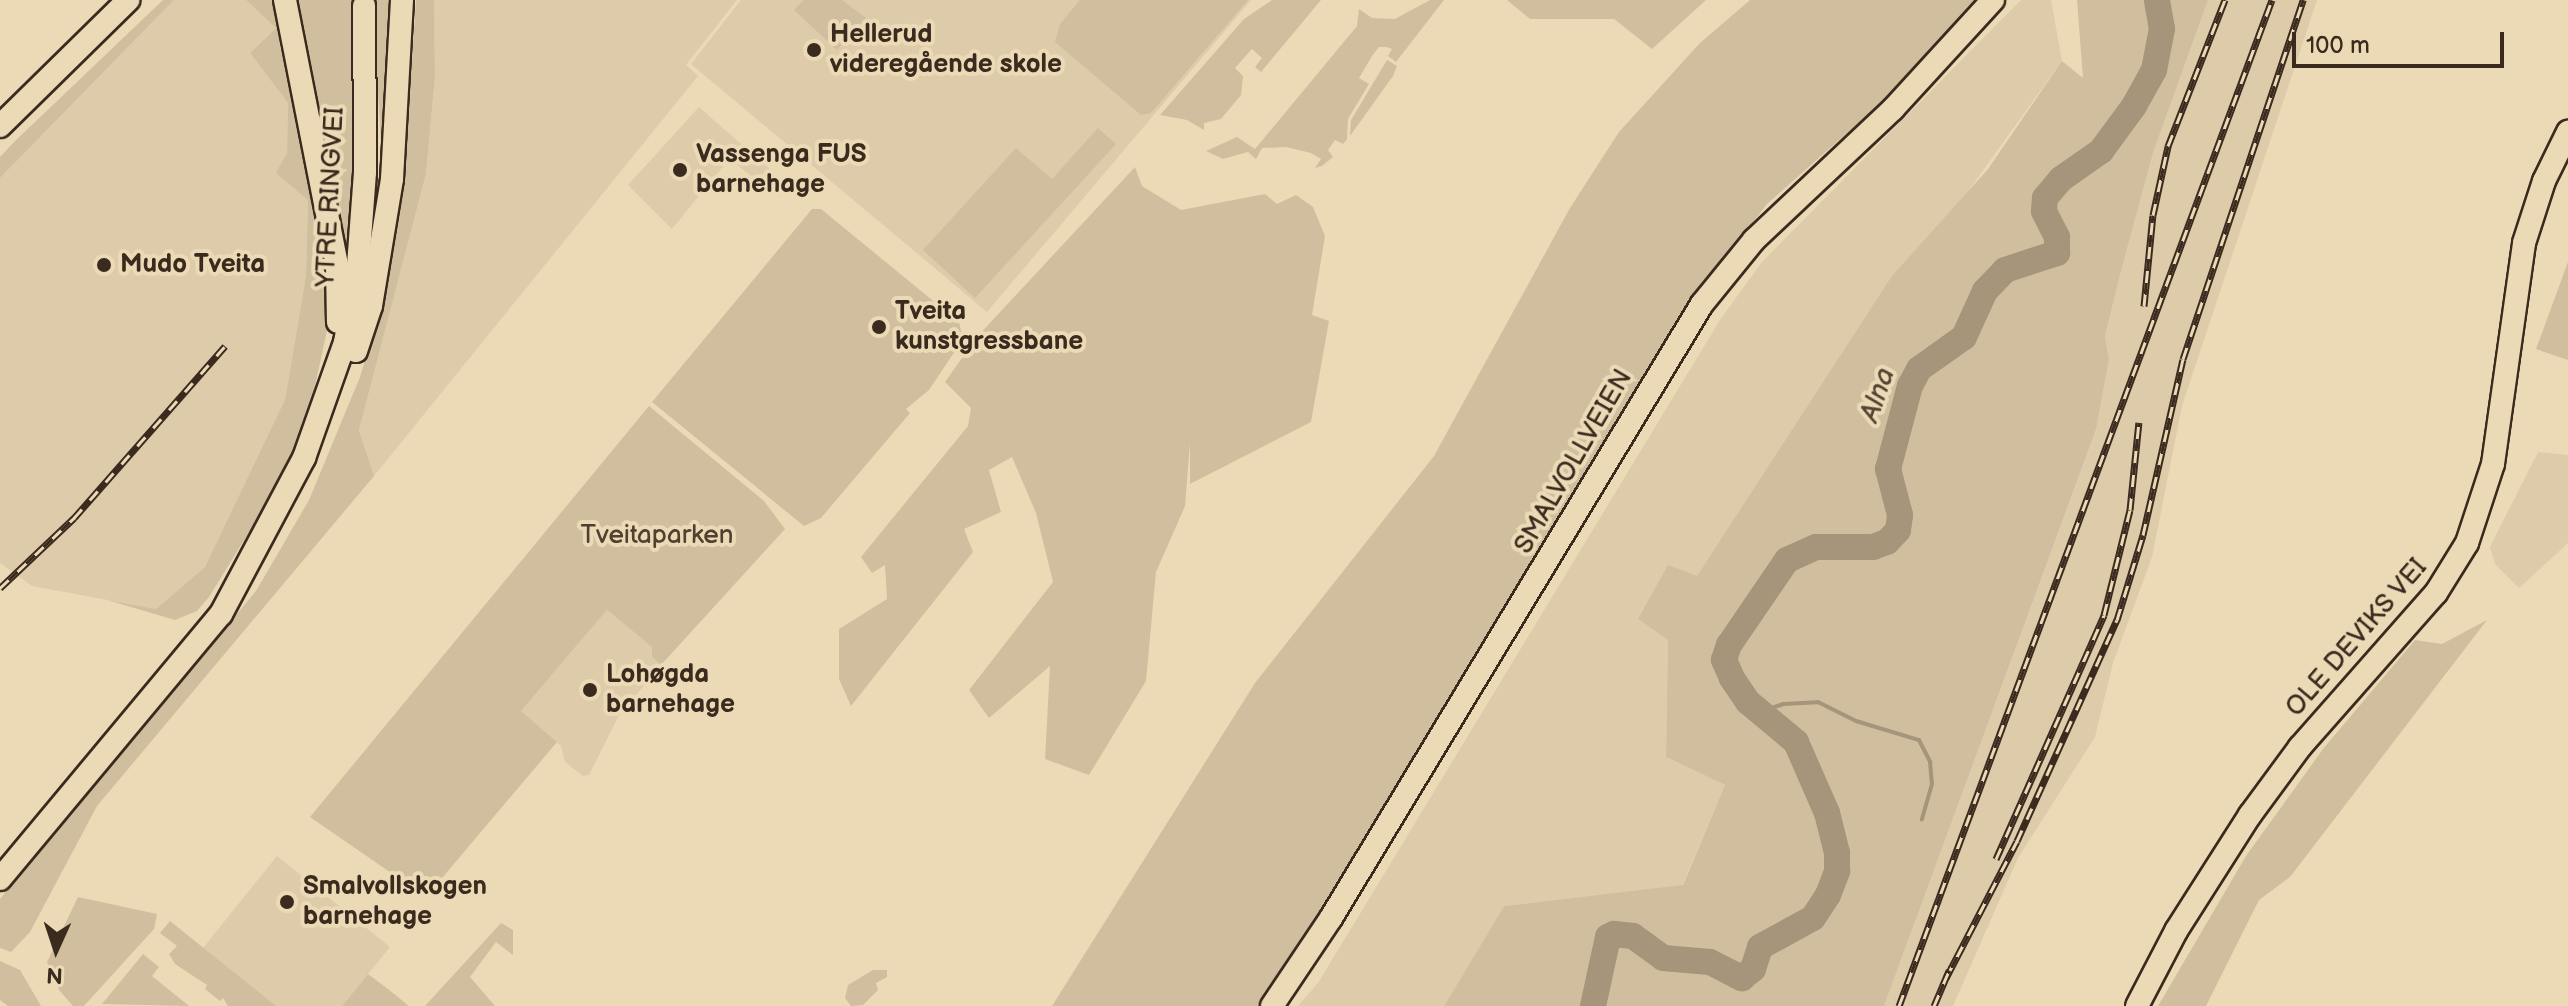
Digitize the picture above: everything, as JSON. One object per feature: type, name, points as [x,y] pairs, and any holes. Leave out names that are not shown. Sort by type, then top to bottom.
[{"type":"main road","points":[[0,126],[128,0]]},
{"type":"main road","points":[[285,0],[337,266],[338,330],[327,401]]},
{"type":"main road","points":[[353,359],[371,306],[392,179],[402,0]]},
{"type":"main road","name":"SMALVOLLVEIEN","points":[[1272,1006],[1331,918],[1702,304],[1754,240],[1893,109],[1993,0]]},
{"type":"main road","name":"YTRE RINGVEI","points":[[228,604],[279,511],[327,401],[349,322],[362,237],[364,3]]},
{"type":"main road","name":"YTRE RINGVEI","points":[[0,879],[228,604],[240,594],[293,510],[324,446],[353,359],[377,192],[364,3]]},
{"type":"main road","name":"OLE DEVIKS VEI","points":[[2137,1006],[2195,900],[2257,804],[2300,747],[2436,593],[2467,543],[2493,464],[2524,243],[2544,181],[2568,132]]},
{"type":"shaded area","points":[[174,0],[246,0],[276,28],[250,53],[288,103],[287,153],[295,184],[308,200],[306,276],[285,400],[256,467],[205,567],[156,609],[32,586],[0,563],[0,178]]},
{"type":"shaded area","points":[[434,0],[737,0],[686,65],[698,76],[374,476],[359,430],[426,174],[435,76]]},
{"type":"shaded area","points":[[741,0],[1251,0],[987,312],[691,64]]},
{"type":"shaded area","points":[[2021,0],[2051,0],[2062,61],[1764,474],[1697,576],[1638,619],[1668,640],[1666,757],[1725,785],[1682,886],[1504,906],[1444,1006],[1298,1006],[1318,983],[1720,320],[1761,263]]},
{"type":"shaded area","points":[[2208,0],[2317,0],[2182,406],[2152,557],[2113,663],[2095,737],[2018,858],[1953,1006],[1884,1006],[2096,431],[2109,360],[2105,336],[2120,275],[2153,153]]},
{"type":"shaded area","name":"Vassenga FUS barnehage","points":[[699,107],[788,185],[779,197],[729,159],[672,229],[628,185]]},
{"type":"shaded area","points":[[2538,452],[2568,455],[2568,543],[2519,588],[2495,564],[2490,547]]},
{"type":"shaded area","name":"Lohøgda barnehage","points":[[607,610],[652,647],[652,657],[661,665],[618,717],[589,775],[583,776],[565,762],[561,746],[521,711]]},
{"type":"shaded area","name":"Smalvollskogen barnehage","points":[[277,856],[390,947],[342,1006],[275,1006],[203,948]]},
{"type":"green space","points":[[163,0],[174,0],[0,178],[0,157]]},
{"type":"green space","points":[[246,0],[278,0],[280,47],[302,117],[323,244],[328,326],[307,423],[286,472],[209,597],[197,611],[175,620],[107,600],[156,609],[205,567],[285,400],[306,276],[308,200],[276,173],[287,153],[288,103],[250,53],[276,28]]},
{"type":"green space","points":[[294,0],[354,0],[357,94],[349,299]]},
{"type":"green space","points":[[372,0],[393,0],[382,164],[375,35]]},
{"type":"green space","points":[[416,0],[434,0],[435,76],[426,174],[359,430],[374,476],[97,806],[30,932],[11,952],[0,948],[0,899],[256,591],[309,500],[360,377],[382,304],[403,194]]},
{"type":"green space","points":[[804,0],[842,0],[866,18],[837,50],[794,10]]},
{"type":"green space","points":[[1080,0],[1248,0],[1151,113],[1141,115],[1055,42],[1060,24]]},
{"type":"green space","points":[[1272,0],[1321,0],[1261,72],[1255,67],[1262,58],[1252,49],[1235,68],[1243,76],[1241,95],[1221,119],[1204,123],[1204,130],[1187,120],[1160,115],[1244,19]]},
{"type":"green space","points":[[1430,0],[1444,0],[1396,62],[1388,56],[1392,49],[1387,47],[1379,47],[1372,56],[1359,78],[1369,84],[1348,119],[1347,139],[1343,144],[1335,140],[1328,150],[1333,157],[1322,166],[1315,168],[1321,159],[1311,153],[1286,147],[1262,148],[1256,159],[1248,152],[1223,159],[1206,151],[1237,137],[1255,149],[1357,26],[1359,9],[1372,18],[1395,19]]},
{"type":"green space","points":[[1507,0],[1706,0],[1652,49],[1614,19],[1530,19]]},
{"type":"green space","points":[[1750,0],[1980,0],[1893,92],[1767,204],[1683,313],[1270,1006],[1052,1006],[1255,683],[1434,456],[1570,208],[1619,132],[1700,43]]},
{"type":"green space","points":[[2077,0],[2208,0],[2153,153],[2120,275],[2105,336],[2109,360],[2096,430],[1884,1006],[1444,1006],[1504,906],[1683,885],[1725,785],[1666,757],[1668,640],[1638,619],[1668,565],[1697,576],[1892,276],[1988,169],[2062,61],[2083,78]]},
{"type":"green space","points":[[1387,60],[1397,66],[1393,76],[1350,136],[1351,120]]},
{"type":"green space","points":[[1098,128],[1116,144],[975,298],[923,250],[1016,148],[1052,179]]},
{"type":"green space","points":[[1135,167],[1142,186],[1181,210],[1265,194],[1277,204],[1296,195],[1313,207],[1325,236],[1312,315],[1329,321],[1311,422],[1190,484],[1190,443],[1185,506],[1156,572],[1146,681],[1089,775],[1045,759],[1050,666],[989,718],[969,690],[1053,582],[1036,513],[1012,457],[989,470],[1001,512],[964,529],[973,552],[851,706],[839,679],[839,629],[887,599],[885,565],[872,573],[861,557],[968,426],[971,408],[945,382],[976,338]]},
{"type":"green space","points":[[812,209],[821,209],[959,322],[963,339],[929,390],[906,409],[910,413],[821,518],[804,526],[652,402]]},
{"type":"green space","points":[[2568,262],[2568,360],[2536,349]]},
{"type":"green space","name":"Tveitaparken","points":[[649,406],[764,501],[785,529],[661,665],[652,657],[652,647],[607,610],[521,711],[557,742],[426,897],[310,817]]},
{"type":"green space","points":[[2487,620],[2290,877],[2259,900],[2206,1006],[2158,1006],[2246,856],[2323,749],[2415,640],[2442,644]]},
{"type":"green space","points":[[78,897],[157,914],[154,929],[84,1006],[73,1006],[59,990],[47,962]]},
{"type":"green space","points":[[170,921],[276,1006],[228,1006],[223,998],[220,1001],[205,989],[207,985],[175,964],[169,954],[177,946],[160,933]]},
{"type":"green space","points":[[501,923],[513,930],[513,955],[496,942],[470,977],[495,1006],[425,1006]]},
{"type":"green space","points":[[143,954],[159,967],[152,976],[189,1006],[102,1004]]},
{"type":"green space","points":[[0,961],[20,970],[41,1006],[8,1006],[0,1000]]},
{"type":"green space","points":[[873,970],[887,970],[887,977],[876,983],[878,990],[863,1005],[851,1006],[845,998],[848,985]]},
{"type":"green space","points":[[368,974],[388,989],[409,1006],[342,1006]]},
{"type":"waterway","name":"Alna","points":[[1593,1006],[1608,937],[1614,934],[1633,936],[1663,958],[1710,962],[1742,978],[1753,969],[1760,947],[1813,918],[1828,895],[1837,871],[1837,853],[1827,813],[1796,742],[1748,702],[1732,678],[1724,660],[1729,645],[1787,560],[1816,547],[1873,547],[1887,542],[1898,530],[1900,515],[1888,469],[1910,386],[1919,369],[1964,337],[1985,291],[2005,270],[2057,253],[2057,237],[2044,211],[2045,198],[2061,179],[2101,151],[2134,106],[2154,70],[2162,29],[2157,0]]},
{"type":"waterway","name":"Alna","points":[[1759,712],[1783,704],[1818,702],[1856,721],[1919,740],[1930,762],[1932,784],[1922,820]]},
{"type":"railway","points":[[2144,306],[2153,215],[2168,146],[2225,0]]},
{"type":"railway","points":[[1899,1006],[2272,0]]},
{"type":"railway","points":[[1946,978],[2017,841],[2117,620],[2143,535],[2183,359],[2303,0]]},
{"type":"railway","points":[[0,588],[74,518],[225,346]]},
{"type":"railway","points":[[1996,859],[2104,615],[2130,510],[2139,422]]},
{"type":"railway","points":[[1934,1006],[1949,970]]},
{"type":"place","name":"Hellerud videregående skole","points":[[814,50]]},
{"type":"place","name":"Vassenga FUS barnehage","points":[[680,170]]},
{"type":"place","name":"Mudo Tveita","points":[[104,265]]},
{"type":"place","name":"Tveita kunstgressbane","points":[[879,327]]},
{"type":"place","name":"Lohøgda barnehage","points":[[590,690]]},
{"type":"place","name":"Smalvollskogen barnehage","points":[[287,902]]}]
